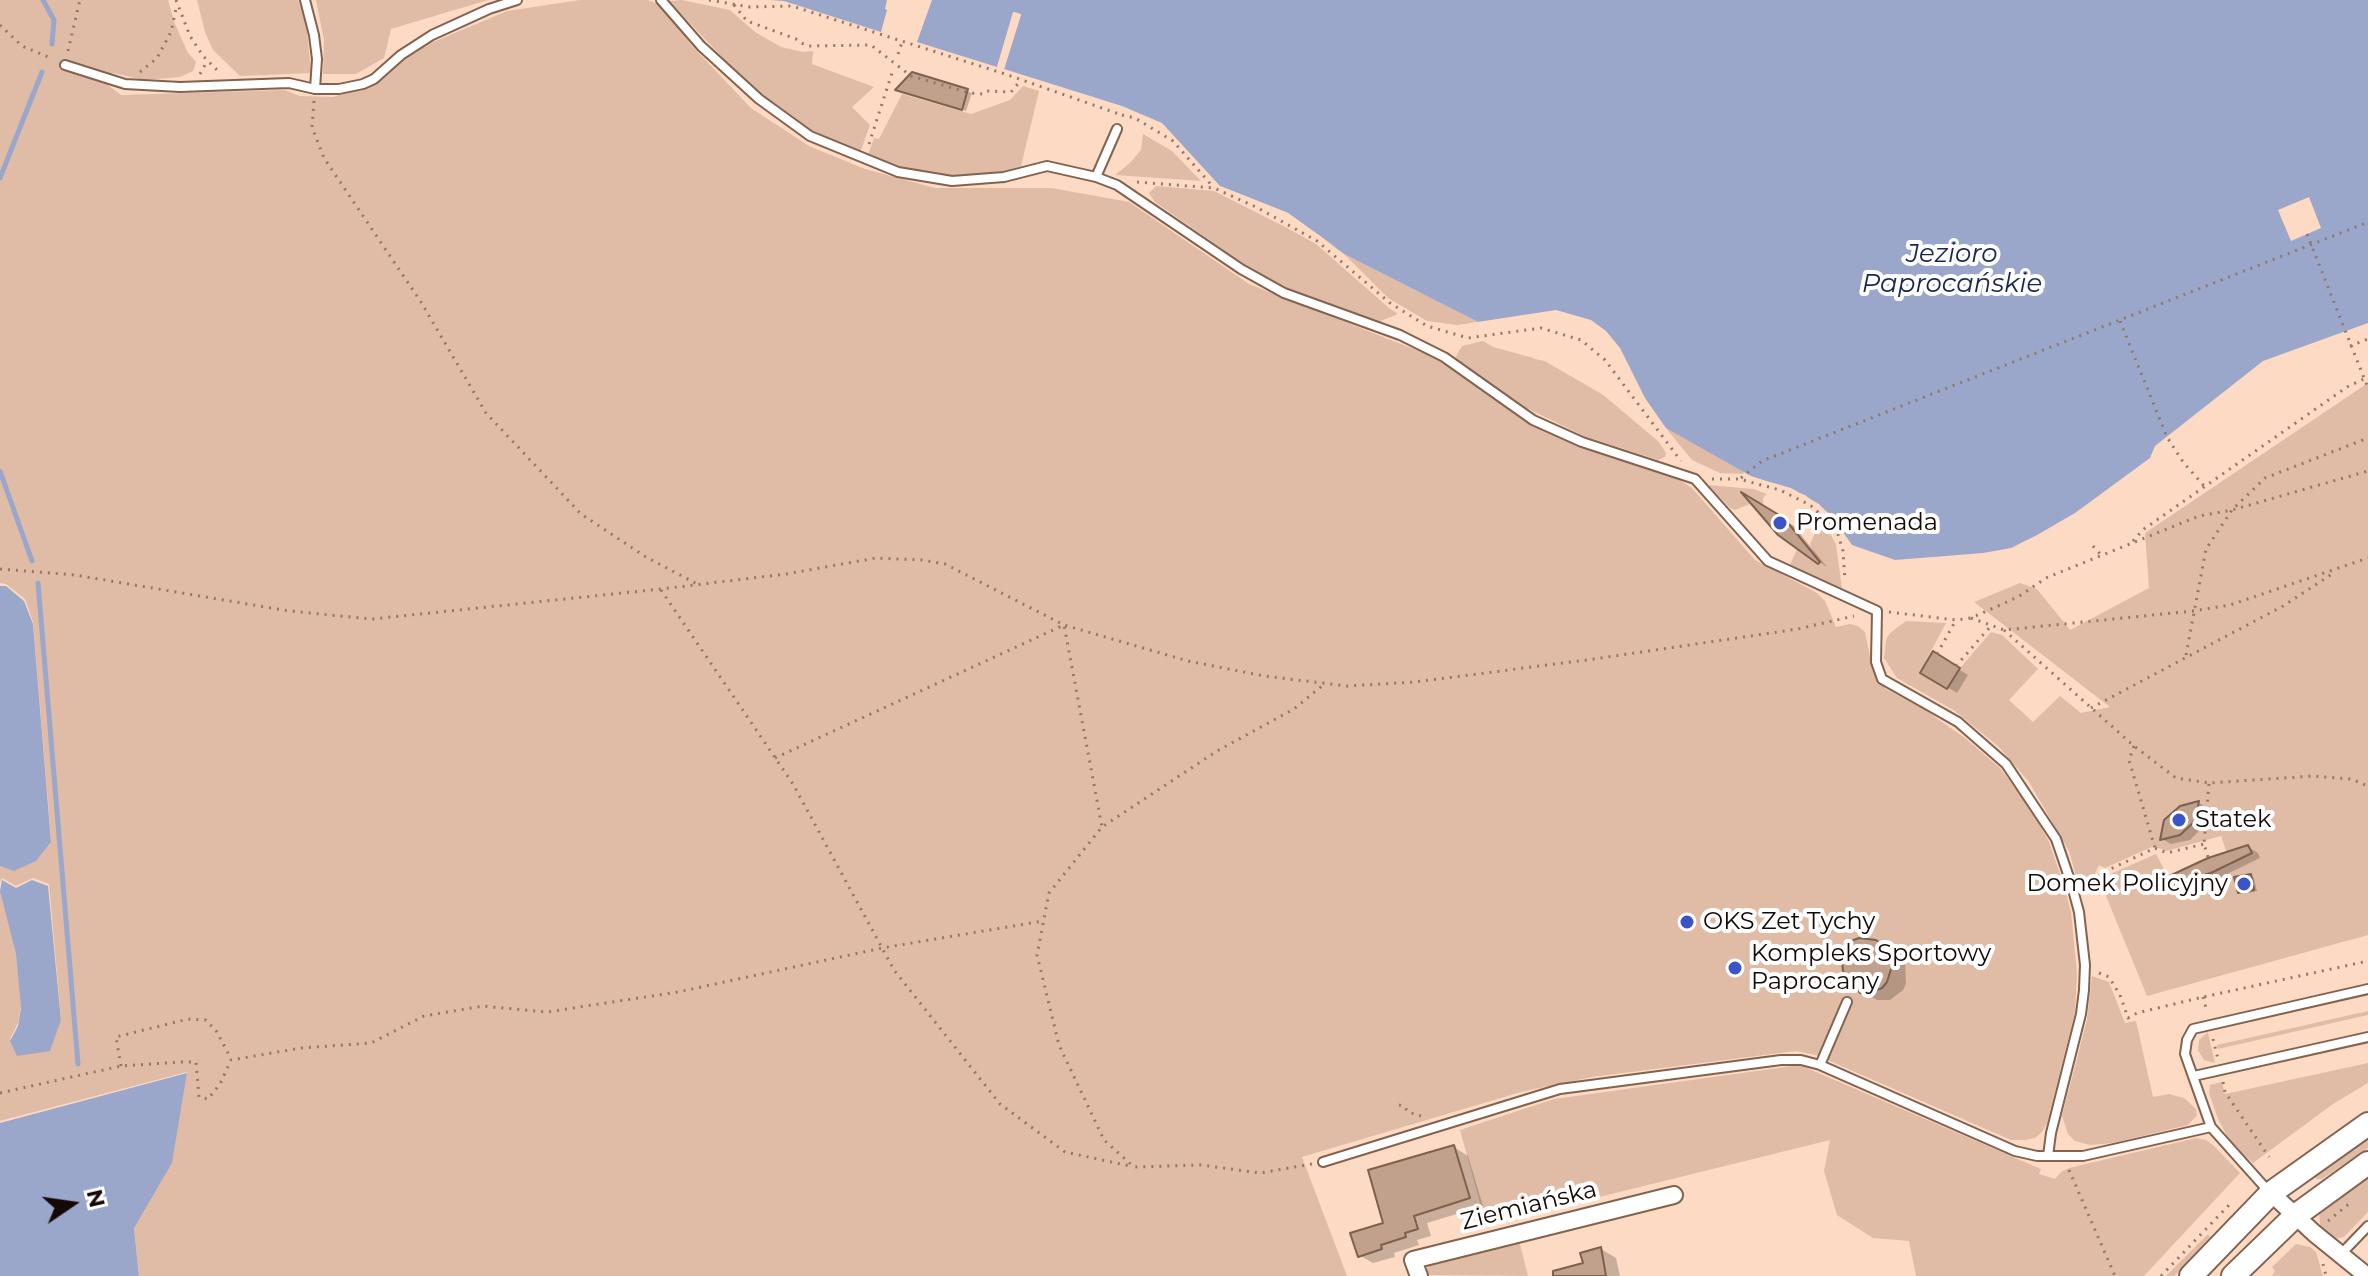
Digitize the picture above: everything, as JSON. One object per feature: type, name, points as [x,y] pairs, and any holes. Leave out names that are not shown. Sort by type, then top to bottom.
[{"type":"street","points":[[2191,1276],[2271,1193],[2368,1124]]},
{"type":"street","points":[[2233,1276],[2295,1216],[2368,1163]]},
{"type":"street","points":[[2271,1193],[2367,1276]]},
{"type":"street","name":"Ziemiańska","points":[[1419,1276],[1413,1260],[1674,1195]]},
{"type":"lane","points":[[305,0],[317,59],[315,89]]},
{"type":"lane","points":[[65,65],[125,84],[180,87],[289,83],[315,89],[339,89],[374,79],[401,55],[432,35],[517,0]]},
{"type":"lane","points":[[661,0],[701,46],[759,99],[810,136],[898,172],[952,181],[1004,177],[1047,166],[1117,185],[1241,269],[1284,293],[1400,335],[1444,357],[1533,420],[1582,442],[1695,479],[1768,561],[1877,611],[1876,662],[1882,679],[1958,722],[2006,764],[2056,839],[2068,872],[2079,912],[2085,965],[2084,990],[2048,1156]]},
{"type":"lane","points":[[1096,177],[1117,129]]},
{"type":"lane","points":[[2271,1193],[2211,1127],[2185,1054],[2187,1040],[2193,1029],[2368,989]]},
{"type":"lane","points":[[1820,1065],[1847,1002]]},
{"type":"lane","points":[[2194,1076],[2368,1037]]},
{"type":"lane","points":[[1323,1162],[1560,1089],[1781,1060],[1801,1060],[1820,1065],[2015,1151],[2048,1156],[2083,1156],[2211,1127]]},
{"type":"lane","points":[[2340,1255],[2368,1226]]},
{"type":"path","points":[[0,25],[22,46],[65,65],[80,0]]},
{"type":"path","points":[[709,0],[734,5],[792,6],[1135,118],[1173,141],[1214,188]]},
{"type":"path","points":[[112,80],[138,73],[157,58],[171,32],[176,2]]},
{"type":"path","points":[[176,2],[190,36],[203,56],[219,72],[240,85]]},
{"type":"path","points":[[734,5],[747,21],[809,46],[871,45],[911,76],[970,93],[1011,92],[1022,80]]},
{"type":"path","points":[[898,54],[902,41]]},
{"type":"path","points":[[864,159],[892,73]]},
{"type":"path","points":[[315,89],[312,127],[324,158],[421,302],[486,413],[581,514],[646,557],[697,584]]},
{"type":"path","points":[[1117,185],[1144,181],[1214,188],[1256,207],[1317,241],[1390,303],[1427,326],[1468,338],[1541,328],[1581,340],[1605,360],[1695,479],[1739,479],[1780,490],[1810,505],[1836,528],[1846,576],[1842,595]]},
{"type":"path","points":[[1739,479],[1762,461],[2366,223]]},
{"type":"path","points":[[2307,234],[2368,388]]},
{"type":"path","points":[[2120,321],[2167,437],[2183,462],[2206,488]]},
{"type":"path","points":[[2350,346],[2368,339]]},
{"type":"path","points":[[2130,543],[2144,529],[2362,378],[2368,377]]},
{"type":"path","points":[[2186,655],[2206,549],[2232,510],[2265,478],[2368,438]]},
{"type":"path","points":[[0,569],[75,575],[289,611],[372,619],[786,574],[876,558],[922,560],[945,564],[1064,625],[1188,661],[1323,685],[1415,682],[1798,629],[1877,611],[1956,620],[1971,618],[2018,597],[2046,578],[2199,516],[2232,510],[2368,471]]},
{"type":"path","points":[[2093,546],[2102,556]]},
{"type":"path","points":[[1971,618],[2004,630],[2193,611],[2230,605],[2368,558]]},
{"type":"path","points":[[2091,708],[2283,606],[2339,569]]},
{"type":"path","points":[[661,589],[793,784],[894,970],[1000,1104],[1065,1152],[1134,1167],[1201,1165],[1260,1173],[1323,1162]]},
{"type":"path","points":[[1937,654],[1956,620]]},
{"type":"path","points":[[775,758],[1064,625]]},
{"type":"path","points":[[1064,625],[1102,827]]},
{"type":"path","points":[[1956,666],[1990,627]]},
{"type":"path","points":[[2004,630],[2134,746],[2176,778],[2209,783],[2313,776],[2351,779],[2368,786]]},
{"type":"path","points":[[1134,1167],[1104,1140],[1059,1045],[1037,955],[1049,893],[1102,827],[1217,751],[1294,709],[1323,685]]},
{"type":"path","points":[[2134,746],[2129,760],[2155,848]]},
{"type":"path","points":[[2208,857],[2204,844],[2209,783]]},
{"type":"path","points":[[2090,888],[2102,873],[2155,848],[2167,853],[2204,844]]},
{"type":"path","points":[[231,1060],[301,1048],[371,1043],[424,1016],[483,1006],[547,1012],[678,992],[882,948],[1043,921]]},
{"type":"path","points":[[2120,995],[2128,1018],[2203,997],[2368,961]]},
{"type":"path","points":[[121,1066],[116,1037],[188,1019],[206,1020],[217,1032],[231,1060]]},
{"type":"path","points":[[0,1093],[121,1066],[196,1062],[199,1097],[208,1099],[220,1084],[231,1060]]},
{"type":"path","points":[[1399,1105],[1421,1116]]},
{"type":"path","points":[[2064,1156],[2081,1203],[2115,1276]]},
{"type":"path","points":[[2314,1233],[2357,1197]]},
{"type":"shaded area","points":[[0,0],[168,0],[188,53],[196,62],[193,71],[180,77],[144,80],[113,73],[108,85],[121,95],[285,90],[300,96],[333,97],[377,83],[404,59],[431,43],[507,11],[580,0],[647,0],[659,4],[692,46],[751,108],[809,146],[865,169],[935,188],[1052,188],[1129,202],[1249,284],[1444,361],[1531,424],[1559,437],[1675,477],[1692,488],[1755,560],[1817,593],[1825,601],[1836,627],[1850,624],[1865,632],[1873,671],[1886,689],[1925,710],[1965,738],[2001,769],[2034,814],[2049,842],[2065,889],[2071,912],[2077,973],[2075,1012],[2047,1123],[2035,1138],[2011,1140],[1816,1055],[1796,1051],[1592,1077],[1521,1092],[1302,1157],[1347,1276],[139,1276],[134,1226],[172,1161],[187,1072],[0,1121],[0,888],[16,952],[21,1006],[18,1023],[10,1039],[17,1054],[50,1049],[61,1018],[49,884],[33,878],[16,886],[2,878],[0,882],[0,864],[36,859],[51,839],[33,622],[25,599],[0,583]]},
{"type":"shaded area","points":[[197,0],[298,0],[306,21],[311,73],[240,76],[213,50]]},
{"type":"shaded area","points":[[316,0],[488,0],[391,29],[384,58],[356,74],[323,74],[324,40]]},
{"type":"shaded area","points":[[682,0],[730,10],[755,32],[781,47],[813,51],[812,64],[874,87],[852,107],[870,125],[860,153],[819,137],[756,93],[669,1]]},
{"type":"shaded area","points":[[1023,86],[1039,91],[1021,166],[1001,173],[953,177],[900,169],[867,158],[874,138],[879,139],[902,94],[971,114],[1010,100]]},
{"type":"shaded area","points":[[1143,134],[1172,151],[1201,181],[1115,175],[1141,150]]},
{"type":"shaded area","points":[[1156,186],[1214,191],[1287,228],[1316,244],[1396,315],[1380,321],[1286,289],[1155,202],[1149,193]]},
{"type":"shaded area","points":[[1344,254],[1478,322],[1457,325],[1427,321],[1388,298]]},
{"type":"shaded area","points":[[1483,341],[1493,347],[1545,361],[1601,393],[1659,442],[1666,453],[1665,457],[1658,460],[1584,436],[1512,401],[1455,358],[1462,346]]},
{"type":"shaded area","points":[[2368,383],[2368,935],[2147,996],[2099,879],[2156,854],[2174,888],[2231,865],[2221,836],[2166,851],[2154,846],[2105,868],[2099,865],[2089,887],[2080,890],[2069,851],[2029,782],[1999,747],[1955,711],[1897,678],[1884,658],[1886,640],[1906,621],[1946,623],[1920,672],[1947,689],[1960,668],[1991,632],[2002,635],[2038,669],[2009,700],[2033,722],[2060,696],[2081,713],[2110,707],[1974,602],[2020,583],[2037,589],[2070,630],[2149,588],[2145,533]]},
{"type":"shaded area","points":[[1665,427],[1745,471],[1743,474],[1720,473],[1692,460]]},
{"type":"shaded area","points":[[1708,485],[1753,489],[1767,494],[1763,505],[1748,500],[1750,504],[1735,510]]},
{"type":"shaded area","points":[[1813,518],[1829,532],[1836,544],[1842,589],[1789,567],[1797,549],[1818,562],[1810,544],[1814,535]]},
{"type":"shaded area","points":[[2092,976],[2109,982],[2125,1023],[2136,1021],[2153,1097],[2169,1094],[2184,1098],[2196,1109],[2197,1115],[2188,1125],[2113,1143],[2090,1145],[2075,1141],[2068,1134],[2062,1116],[2087,1020]]},
{"type":"shaded area","points":[[2368,1011],[2368,1015],[2218,1049],[2217,1045]]},
{"type":"shaded area","points":[[2208,1032],[2215,1063],[2204,1060],[2198,1050],[2199,1040]]},
{"type":"shaded area","points":[[2368,1063],[2368,1083],[2333,1104],[2253,1163],[2231,1143],[2209,1093],[2210,1085],[2222,1082],[2225,1094]]},
{"type":"shaded area","points":[[1800,1065],[2041,1169],[2039,1174],[2055,1179],[2069,1168],[2196,1138],[2214,1146],[2240,1173],[2144,1276],[1916,1276],[1909,1241],[1873,1238],[1837,1215],[1824,1171],[1830,1140],[1486,1225],[1460,1130],[1554,1099]]},
{"type":"shaded area","points":[[2368,1135],[2368,1148],[2322,1179],[2316,1179],[2315,1175]]},
{"type":"shaded area","points":[[2368,1172],[2368,1212],[2344,1237],[2332,1239],[2320,1225],[2319,1211]]},
{"type":"shaded area","points":[[2208,1234],[2210,1237],[2184,1267],[2174,1276],[2166,1276]]},
{"type":"shaded area","points":[[1519,1240],[1528,1276],[1423,1275],[1433,1260]]},
{"type":"shaded area","points":[[2296,1244],[2310,1247],[2316,1252],[2323,1276],[2272,1276],[2275,1271],[2272,1267]]},
{"type":"water","points":[[770,0],[887,0],[887,10],[881,32],[784,1]]},
{"type":"water","name":"Jezioro Paprocańskie","points":[[932,0],[2368,0],[2368,323],[2263,361],[2155,446],[2150,458],[2075,513],[2037,535],[2011,548],[1983,553],[1895,560],[1852,545],[1831,515],[1805,495],[1751,476],[1478,322],[1344,254],[1288,213],[1220,186],[1162,123],[1122,106],[1004,69],[1021,15],[1013,12],[997,67],[917,42]]},
{"type":"water","points":[[0,586],[6,586],[24,601],[33,624],[51,842],[36,861],[14,871],[0,866]]},
{"type":"water","points":[[2,880],[16,888],[32,880],[48,886],[61,1020],[50,1051],[17,1056],[10,1041],[18,1026],[21,1008],[16,954],[0,891]]},
{"type":"water","points":[[187,1073],[172,1163],[134,1228],[139,1276],[0,1276],[0,1123]]},
{"type":"pier","points":[[1014,12],[1021,14],[1004,69],[997,67]]},
{"type":"pier","points":[[1220,186],[1288,213],[1337,248],[1287,216]]},
{"type":"pier","points":[[2309,197],[2321,228],[2291,241],[2278,210]]},
{"type":"pier","points":[[1556,310],[1591,320],[1606,331],[1620,348],[1645,398],[1670,434],[1545,361],[1535,359],[1471,323]]},
{"type":"pier","points":[[1742,474],[1791,488],[1819,504],[1839,525],[1850,548],[1817,507],[1790,492]]},
{"type":"building","points":[[912,72],[968,89],[962,110],[895,90]]},
{"type":"building","points":[[1741,492],[1784,518],[1820,562],[1818,564],[1778,535]]},
{"type":"building","points":[[1933,651],[1960,668],[1947,689],[1920,673]]},
{"type":"building","name":"Statek","points":[[2199,801],[2195,821],[2180,835],[2160,840],[2164,820],[2180,806]]},
{"type":"building","points":[[2248,845],[2252,853],[2169,888],[2165,878],[2208,858]]},
{"type":"building","name":"Domek Policyjny","points":[[2251,874],[2254,890],[2238,893],[2234,877]]},
{"type":"building","points":[[1859,938],[1876,940],[1890,950],[1892,966],[1882,988],[1866,994],[1860,993],[1843,971],[1841,952],[1851,941]]},
{"type":"building","points":[[1454,1145],[1470,1198],[1414,1216],[1418,1229],[1405,1233],[1406,1237],[1381,1245],[1382,1249],[1358,1257],[1350,1233],[1383,1223],[1368,1170]]},
{"type":"building","points":[[1601,1247],[1606,1276],[1553,1276],[1553,1271],[1583,1263],[1580,1253]]},
{"type":"waterway","points":[[43,0],[54,20],[52,44]]},
{"type":"waterway","points":[[0,178],[42,72]]},
{"type":"waterway","points":[[0,471],[32,561]]},
{"type":"waterway","points":[[38,583],[78,1064]]},
{"type":"place","name":"Promenada","points":[[1780,523]]},
{"type":"place","name":"Statek","points":[[2179,820]]},
{"type":"place","name":"Domek Policyjny","points":[[2244,884]]},
{"type":"place","name":"OKS Zet Tychy","points":[[1687,922]]},
{"type":"place","name":"Kompleks Sportowy Paprocany","points":[[1735,968]]}]
